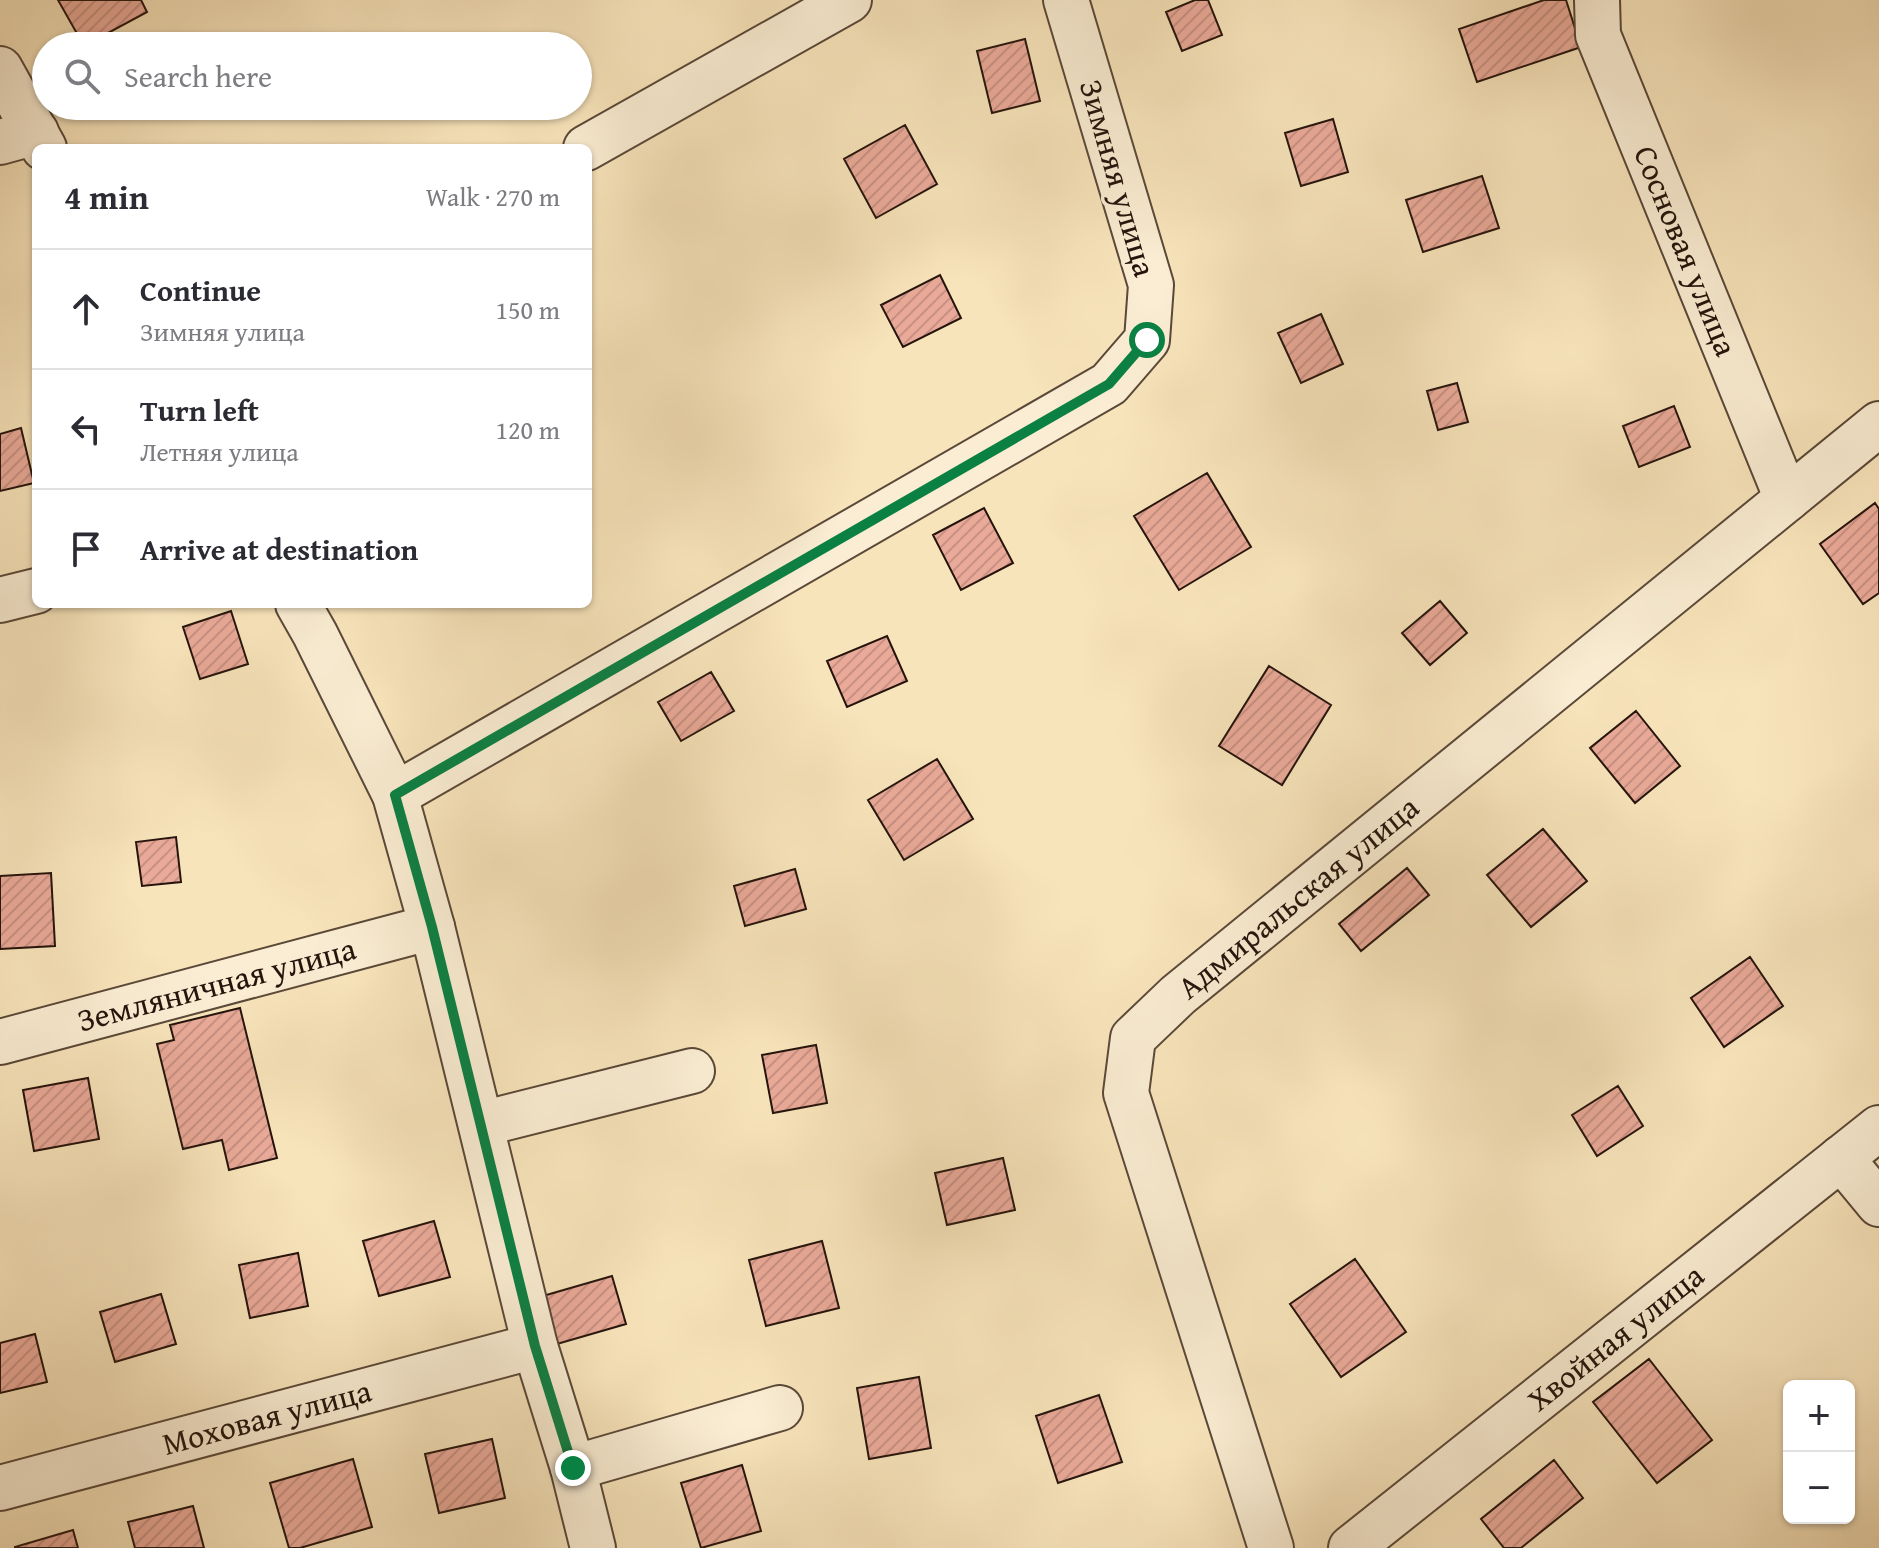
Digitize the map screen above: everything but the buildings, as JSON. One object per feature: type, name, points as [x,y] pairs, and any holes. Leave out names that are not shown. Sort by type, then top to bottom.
[{"type":"street","points":[[592,145],[849,0]]},
{"type":"street","name":"Зимняя улица","points":[[395,795],[1109,384],[1147,340],[1151,285],[1066,0]]},
{"type":"street","name":"Сосновая улица","points":[[1597,0],[1598,35],[1787,499]]},
{"type":"street","points":[[0,69],[27,140]]},
{"type":"street","name":"Адмиральская улица","points":[[1271,1548],[1126,1093],[1133,1038],[1178,995],[1879,424]]},
{"type":"street","points":[[0,600],[32,592]]},
{"type":"street","points":[[300,608],[395,795],[432,927],[535,1346],[573,1468],[593,1548]]},
{"type":"street","name":"Земляничная улица","points":[[0,1042],[432,927]]},
{"type":"street","points":[[481,1124],[692,1071]]},
{"type":"street","name":"Хвойная улица","points":[[1351,1548],[1879,1128]]},
{"type":"street","points":[[1841,1158],[1879,1204]]},
{"type":"street","name":"Моховая улица","points":[[0,1488],[535,1346]]},
{"type":"street","points":[[573,1468],[780,1408]]},
{"type":"route","points":[[573,1468],[535,1346],[432,927],[395,795],[1109,384],[1147,340]]}]
